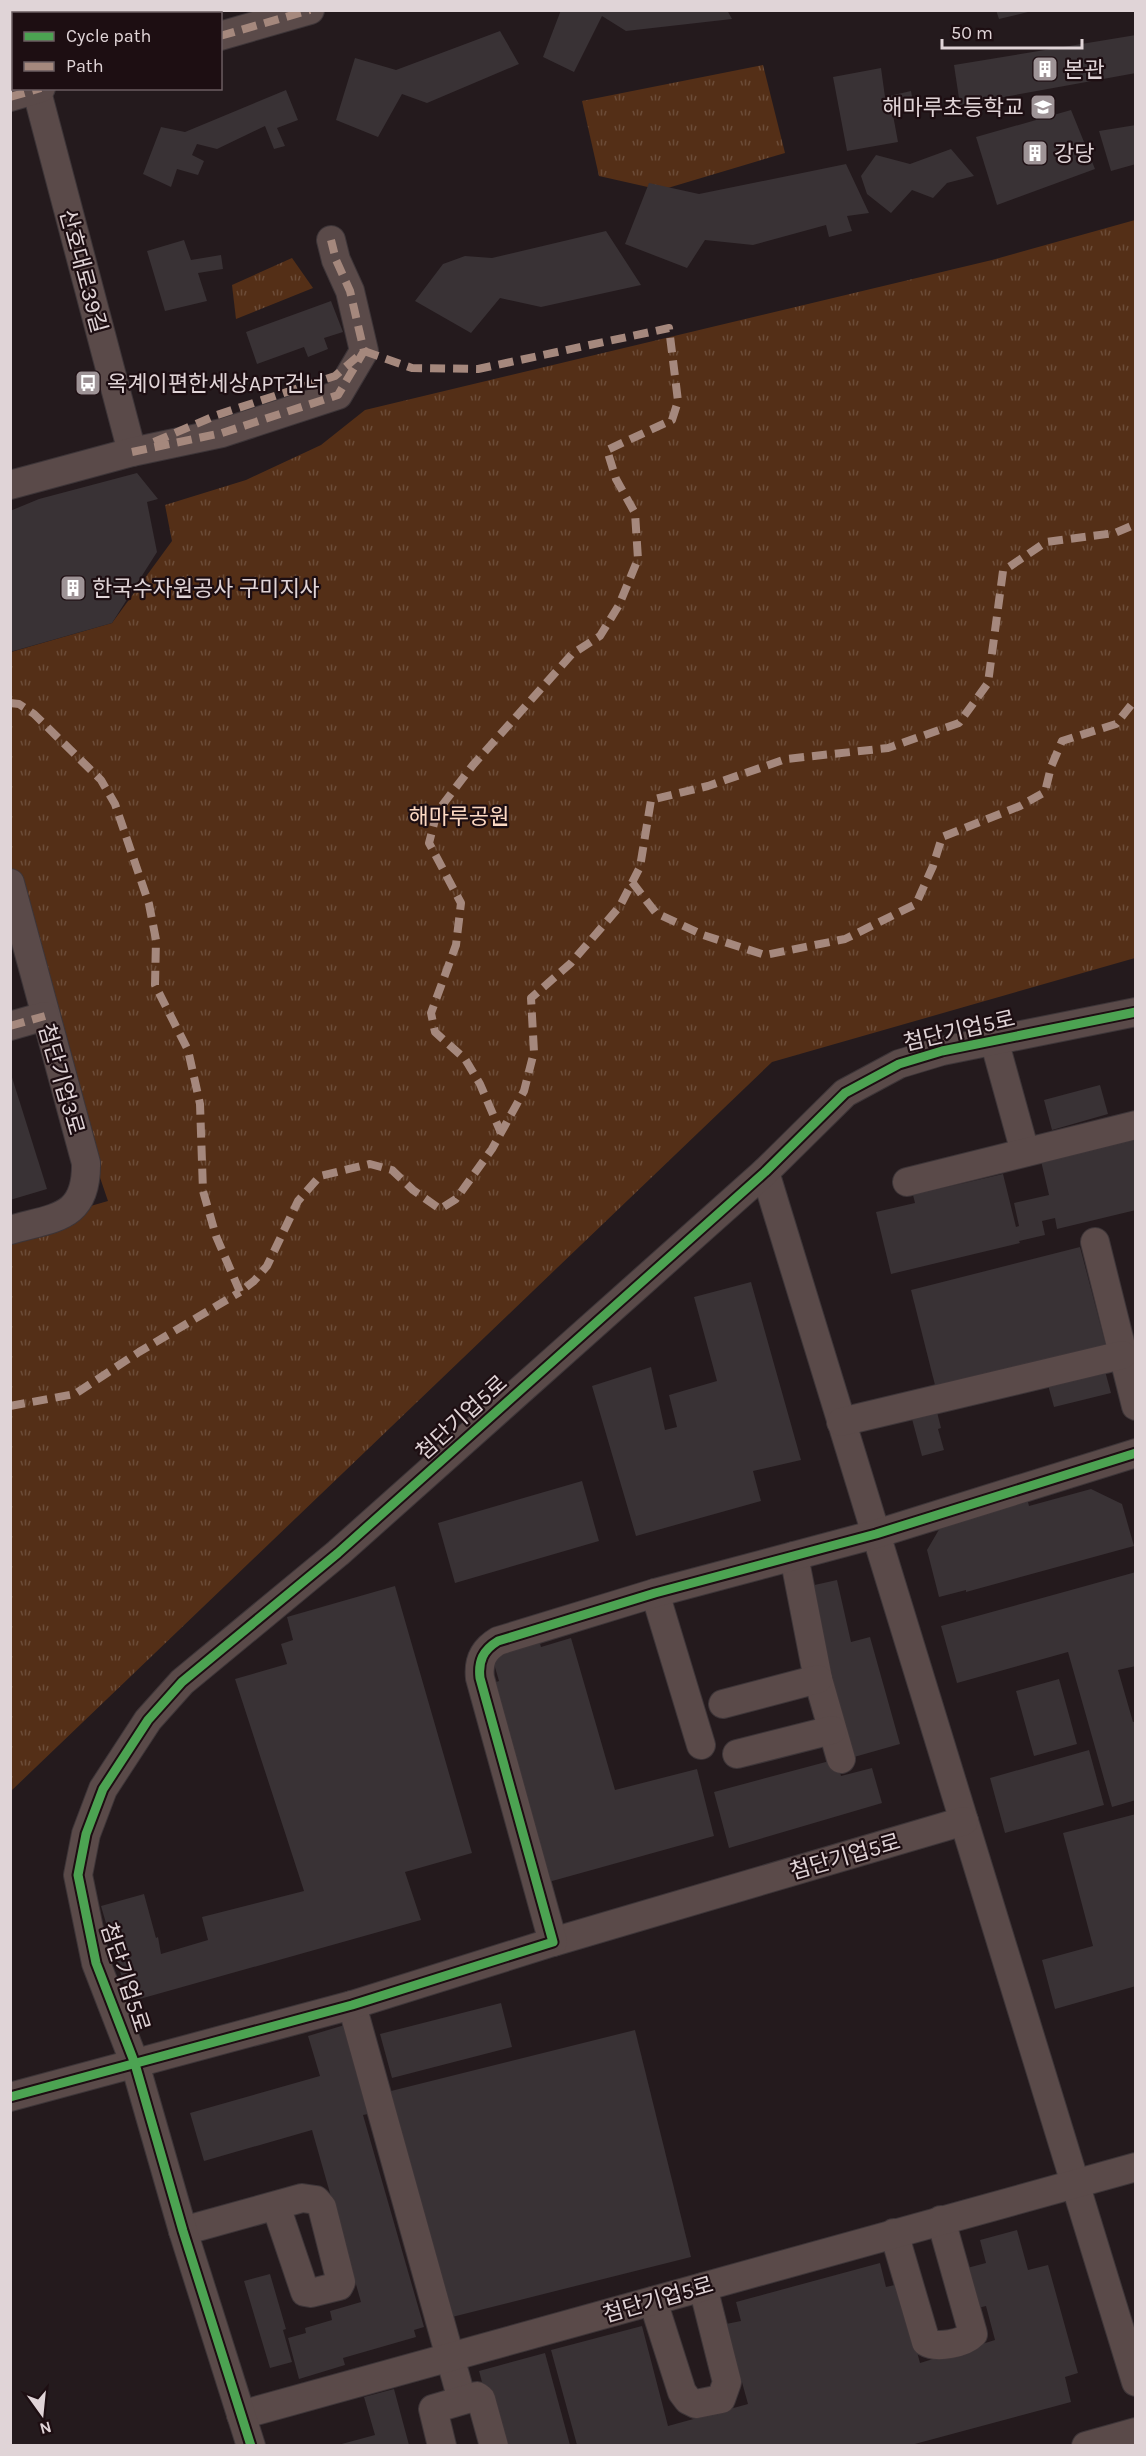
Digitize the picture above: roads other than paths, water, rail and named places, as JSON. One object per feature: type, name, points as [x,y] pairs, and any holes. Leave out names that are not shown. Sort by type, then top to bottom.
[{"type":"street","points":[[222,35],[310,10]]},
{"type":"street","name":"산호대로39길","points":[[31,91],[132,452]]},
{"type":"street","points":[[10,485],[132,452],[219,424],[338,395],[364,351],[350,291],[336,260],[331,240]]},
{"type":"street","name":"첨단기업3로","points":[[10,883],[86,1163],[86,1184],[81,1198],[64,1215],[10,1230]]},
{"type":"street","name":"첨단기업5로","points":[[251,2445],[183,2231],[135,2064],[96,1963],[78,1875],[86,1834],[103,1789],[148,1720],[183,1682],[338,1553],[765,1173],[845,1094],[899,1064],[931,1054],[994,1040],[1066,1028],[1136,1011]]},
{"type":"street","points":[[10,1026],[45,1016]]},
{"type":"street","points":[[994,1040],[1025,1152]]},
{"type":"street","points":[[907,1182],[1136,1125]]},
{"type":"street","points":[[765,1173],[1136,2382]]},
{"type":"street","points":[[1095,1242],[1136,1406]]},
{"type":"street","points":[[841,1422],[1122,1355]]},
{"type":"street","points":[[553,1942],[484,1693],[480,1660],[490,1646],[507,1638],[655,1593],[876,1534],[1136,1453]]},
{"type":"street","points":[[794,1556],[818,1679],[841,1759]]},
{"type":"street","points":[[655,1593],[701,1745]]},
{"type":"street","points":[[723,1704],[818,1679]]},
{"type":"street","points":[[737,1754],[832,1730]]},
{"type":"street","name":"첨단기업5로","points":[[135,2064],[352,2005],[553,1942],[964,1821]]},
{"type":"street","points":[[352,2005],[462,2400]]},
{"type":"street","points":[[10,2097],[135,2064]]},
{"type":"street","name":"첨단기업5로","points":[[241,2415],[1136,2167]]},
{"type":"street","points":[[183,2231],[276,2206]]},
{"type":"street","points":[[894,2233],[926,2342],[937,2346],[969,2338],[973,2334],[941,2220]]},
{"type":"street","points":[[653,2301],[682,2392],[688,2400],[696,2404],[721,2399],[727,2382],[703,2287]]},
{"type":"street","points":[[442,2445],[433,2409],[477,2396],[481,2399],[494,2445]]},
{"type":"street","points":[[1086,2445],[1136,2432]]},
{"type":"place","name":"본관","points":[[1045,69]]},
{"type":"place","name":"해마루초등학교","points":[[1043,107]]},
{"type":"place","name":"강당","points":[[1035,153]]},
{"type":"place","name":"옥계이편한세상APT건너","points":[[88,383]]},
{"type":"place","name":"한국수자원공사 구미지사","points":[[73,588]]},
{"type":"park label","name":"해마루공원","points":[[459,816]]}]
